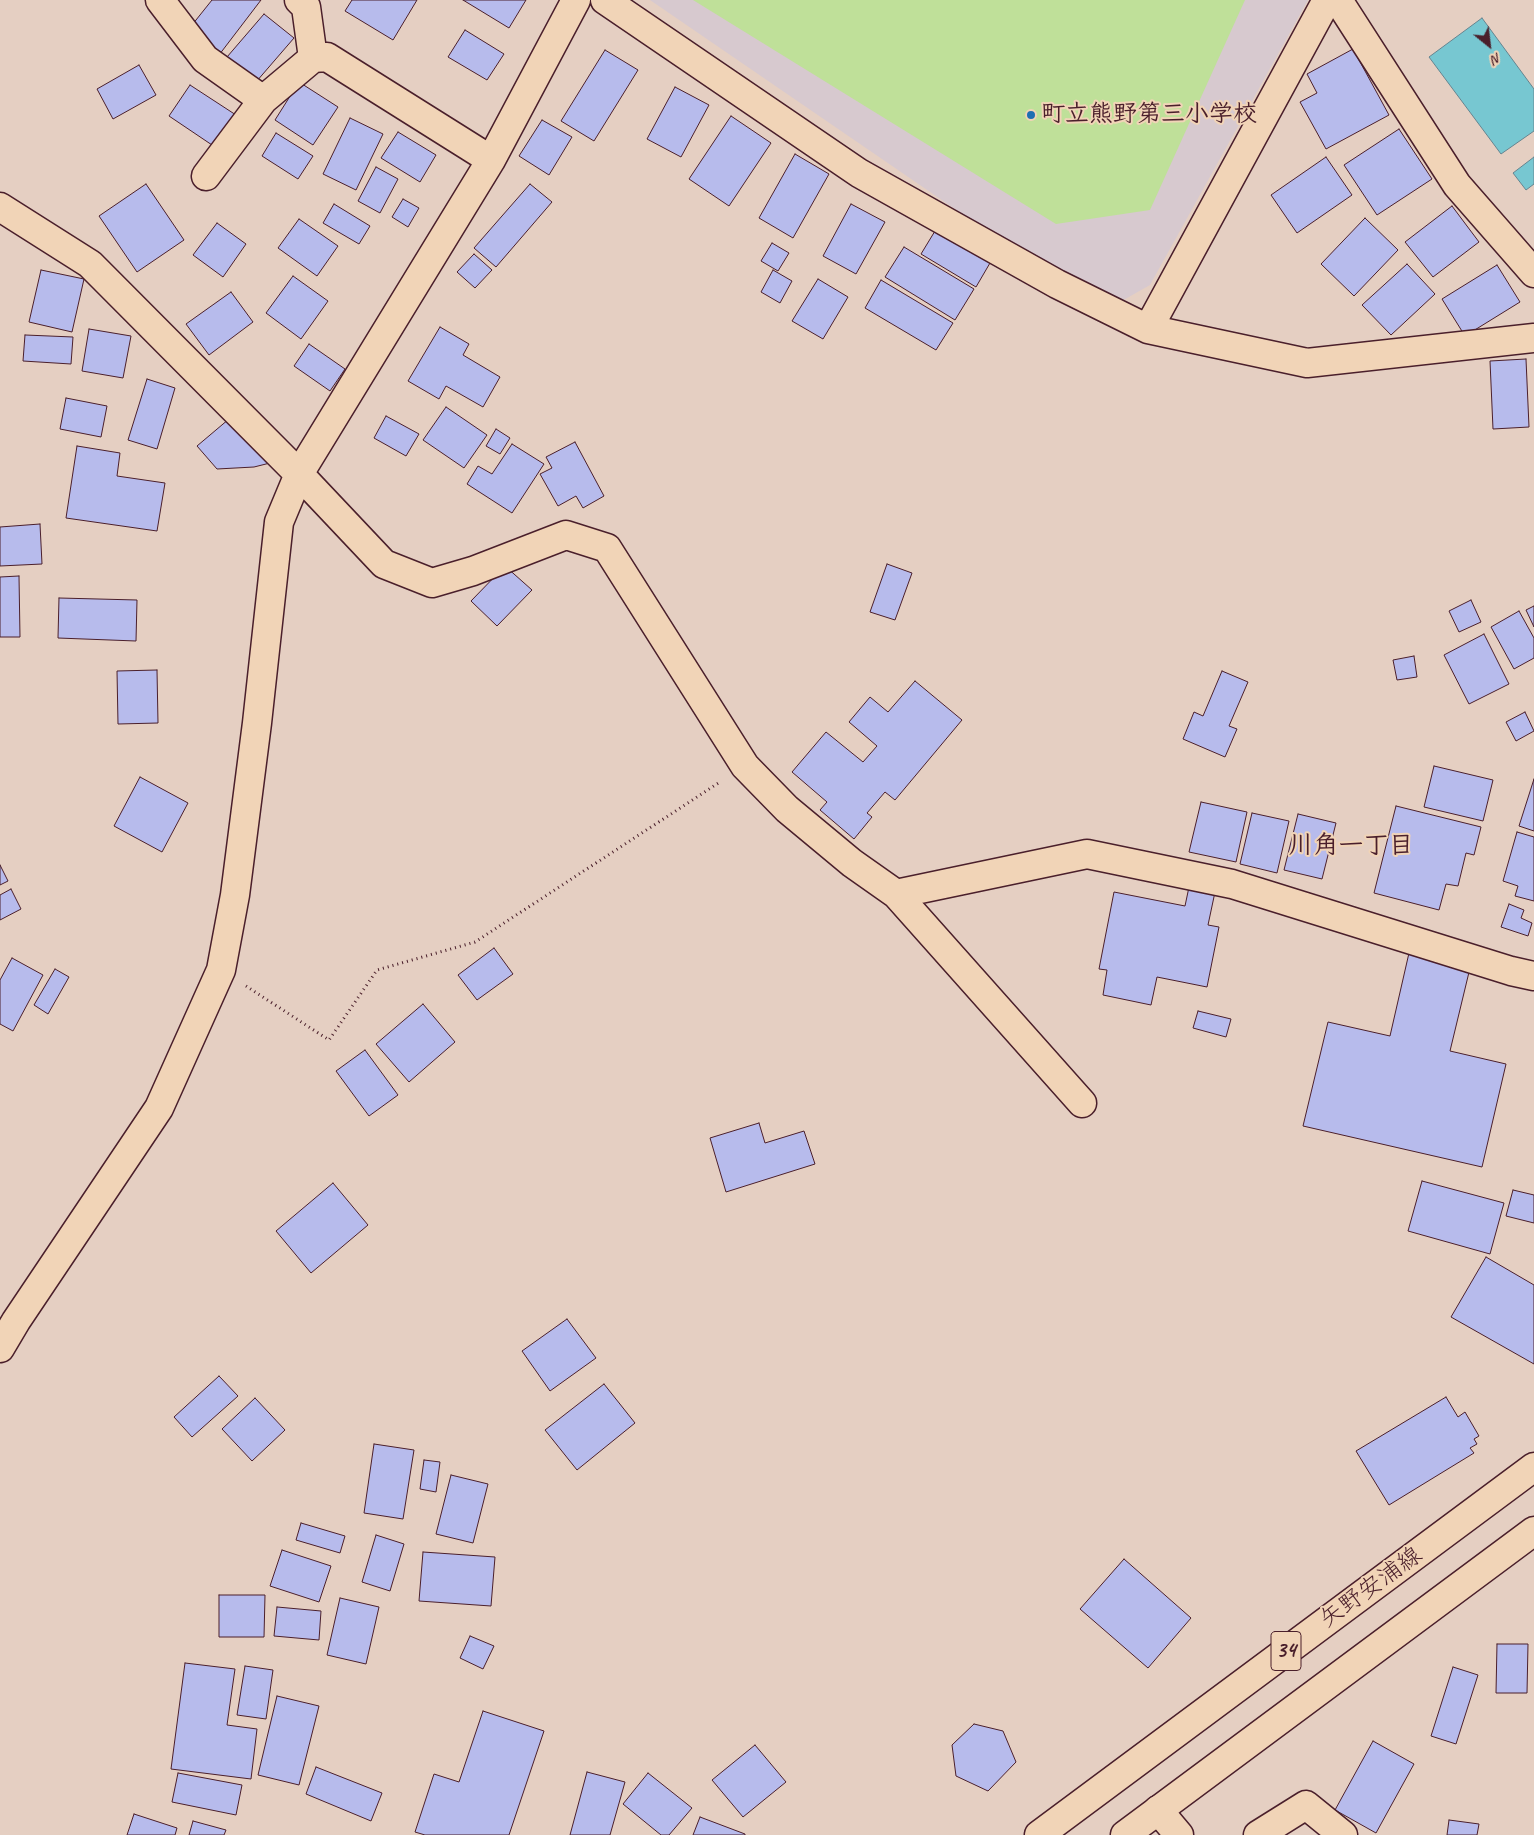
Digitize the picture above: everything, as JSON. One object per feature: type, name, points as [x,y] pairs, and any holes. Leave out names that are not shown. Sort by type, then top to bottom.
[{"type":"street","points":[[160,0],[205,59],[263,100]]},
{"type":"street","points":[[299,0],[306,7],[313,58]]},
{"type":"street","points":[[0,1348],[159,1108],[221,970],[236,885],[279,522],[299,474],[491,160],[576,0]]},
{"type":"street","points":[[605,0],[859,173],[1057,284],[1148,329],[1307,363],[1534,338]]},
{"type":"street","points":[[1148,329],[1327,0]]},
{"type":"street","points":[[1338,0],[1457,185],[1534,273]]},
{"type":"street","points":[[206,176],[263,100],[313,58],[326,57],[491,160]]},
{"type":"street","points":[[0,207],[90,264],[299,474],[384,564],[432,583],[472,571],[566,535],[607,548],[745,766],[787,810],[852,863],[896,894],[1082,1103]]},
{"type":"street","points":[[896,894],[1087,854],[1232,884],[1511,971],[1534,976]]},
{"type":"street","name":"矢野安浦線","points":[[1039,1835],[1534,1468]]},
{"type":"street","name":"34","points":[[1125,1835],[1534,1531]]},
{"type":"street","points":[[1258,1835],[1306,1805],[1343,1835]]},
{"type":"street","points":[[1158,1810],[1179,1835]]},
{"type":"path","points":[[221,970],[329,1040],[377,970],[475,942],[745,766]]},
{"type":"shaded area","name":"町立熊野第三小学校","points":[[650,0],[1308,0],[1150,285],[1120,302],[987,231]]},
{"type":"green space","name":"町立熊野第三小学校","points":[[693,0],[1245,0],[1150,210],[1056,224]]},
{"type":"water","points":[[1482,18],[1534,89],[1534,131],[1501,154],[1429,57]]},
{"type":"water","points":[[1534,157],[1534,184],[1526,190],[1513,173]]},
{"type":"building","points":[[212,0],[261,0],[219,55],[188,30]]},
{"type":"building","points":[[352,0],[417,0],[393,40],[345,11]]},
{"type":"building","points":[[463,0],[526,0],[509,28]]},
{"type":"building","points":[[264,14],[294,38],[256,82],[227,57]]},
{"type":"building","points":[[465,30],[504,54],[487,80],[448,57]]},
{"type":"building","points":[[1353,49],[1389,115],[1326,149],[1300,102],[1317,93],[1307,74]]},
{"type":"building","points":[[605,50],[638,70],[594,141],[561,121]]},
{"type":"building","points":[[139,65],[156,95],[113,119],[97,89]]},
{"type":"building","points":[[299,82],[338,107],[313,145],[275,120]]},
{"type":"building","points":[[190,85],[236,115],[215,147],[169,116]]},
{"type":"building","points":[[675,87],[709,105],[681,157],[647,139]]},
{"type":"building","points":[[731,116],[771,143],[729,206],[689,179]]},
{"type":"building","points":[[350,118],[383,134],[356,190],[323,174]]},
{"type":"building","points":[[542,120],[572,137],[549,175],[519,156]]},
{"type":"building","points":[[1399,129],[1432,179],[1377,215],[1344,165]]},
{"type":"building","points":[[398,132],[436,155],[420,182],[381,158]]},
{"type":"building","points":[[276,133],[313,156],[298,179],[262,156]]},
{"type":"building","points":[[795,154],[829,174],[793,238],[759,218]]},
{"type":"building","points":[[1326,157],[1352,195],[1297,233],[1271,195]]},
{"type":"building","points":[[376,167],[398,179],[380,213],[358,201]]},
{"type":"building","points":[[146,184],[184,240],[137,272],[99,216]]},
{"type":"building","points":[[530,184],[552,202],[496,267],[474,248]]},
{"type":"building","points":[[403,199],[419,208],[408,227],[392,217]]},
{"type":"building","points":[[334,204],[370,226],[359,244],[323,223]]},
{"type":"building","points":[[851,204],[885,222],[856,274],[823,256]]},
{"type":"building","points":[[1452,206],[1479,242],[1433,277],[1405,242]]},
{"type":"building","points":[[1365,218],[1398,250],[1354,296],[1321,264]]},
{"type":"building","points":[[299,219],[338,246],[317,276],[278,248]]},
{"type":"building","points":[[217,223],[246,244],[223,277],[193,255]]},
{"type":"building","points":[[935,231],[990,263],[976,287],[921,254]]},
{"type":"building","points":[[772,243],[789,253],[778,271],[761,261]]},
{"type":"building","points":[[904,247],[974,289],[955,320],[885,277]]},
{"type":"building","points":[[474,254],[492,270],[475,288],[457,272]]},
{"type":"building","points":[[1407,264],[1435,294],[1391,335],[1362,305]]},
{"type":"building","points":[[1497,265],[1520,302],[1465,336],[1442,299]]},
{"type":"building","points":[[41,270],[84,279],[72,332],[29,322]]},
{"type":"building","points":[[773,270],[792,281],[780,303],[761,292]]},
{"type":"building","points":[[293,276],[328,301],[301,339],[266,313]]},
{"type":"building","points":[[818,279],[848,297],[823,339],[792,321]]},
{"type":"building","points":[[881,280],[953,323],[936,350],[865,308]]},
{"type":"building","points":[[231,292],[253,322],[209,355],[186,324]]},
{"type":"building","points":[[440,327],[469,344],[463,355],[500,377],[483,407],[446,386],[439,399],[408,381]]},
{"type":"building","points":[[89,329],[131,336],[123,378],[82,371]]},
{"type":"building","points":[[25,335],[73,337],[71,364],[23,361]]},
{"type":"building","points":[[309,344],[345,369],[330,391],[294,366]]},
{"type":"building","points":[[1526,359],[1529,427],[1493,429],[1490,361]]},
{"type":"building","points":[[147,379],[175,388],[157,449],[128,440]]},
{"type":"building","points":[[66,398],[107,406],[101,437],[60,429]]},
{"type":"building","points":[[446,407],[487,435],[464,468],[423,440]]},
{"type":"building","points":[[386,416],[419,434],[406,456],[374,438]]},
{"type":"building","points":[[229,419],[270,463],[254,467],[217,469],[197,446]]},
{"type":"building","points":[[496,429],[510,438],[500,454],[486,446]]},
{"type":"building","points":[[575,442],[604,496],[583,508],[576,496],[558,506],[540,474],[552,468],[546,457]]},
{"type":"building","points":[[512,444],[544,464],[512,513],[467,484],[478,466],[492,474]]},
{"type":"building","points":[[77,446],[120,453],[117,476],[165,483],[157,531],[66,518]]},
{"type":"building","points":[[40,524],[42,564],[0,566],[0,527]]},
{"type":"building","points":[[887,564],[912,573],[895,620],[870,612]]},
{"type":"building","points":[[505,566],[532,590],[497,626],[471,601]]},
{"type":"building","points":[[19,576],[20,637],[0,637],[0,577]]},
{"type":"building","points":[[59,598],[137,600],[136,641],[58,638]]},
{"type":"building","points":[[1471,600],[1481,622],[1459,632],[1449,611]]},
{"type":"building","points":[[1534,606],[1534,627],[1526,610]]},
{"type":"building","points":[[1519,611],[1534,638],[1534,658],[1514,669],[1491,627]]},
{"type":"building","points":[[1484,634],[1509,684],[1469,704],[1444,655]]},
{"type":"building","points":[[1414,656],[1417,677],[1397,680],[1393,660]]},
{"type":"building","points":[[157,670],[158,723],[118,724],[117,671]]},
{"type":"building","points":[[1222,671],[1248,682],[1229,726],[1237,729],[1225,757],[1183,739],[1194,712],[1203,716]]},
{"type":"building","points":[[915,681],[962,720],[895,800],[885,792],[867,813],[872,817],[854,839],[820,810],[827,802],[792,772],[826,732],[863,762],[877,746],[849,722],[870,697],[888,712]]},
{"type":"building","points":[[1525,712],[1534,731],[1516,741],[1506,722]]},
{"type":"building","points":[[1434,766],[1493,780],[1483,821],[1424,807]]},
{"type":"building","points":[[140,777],[188,803],[162,852],[114,826]]},
{"type":"building","points":[[1534,779],[1534,831],[1519,826]]},
{"type":"building","points":[[1201,802],[1247,812],[1236,862],[1189,852]]},
{"type":"building","points":[[1396,806],[1481,827],[1474,855],[1466,853],[1458,886],[1446,884],[1439,910],[1374,893]]},
{"type":"building","points":[[1252,813],[1289,821],[1277,873],[1240,864]]},
{"type":"building","points":[[1298,814],[1336,823],[1322,879],[1284,870]]},
{"type":"building","points":[[1517,832],[1534,837],[1534,901],[1515,896],[1518,886],[1503,881]]},
{"type":"building","points":[[0,865],[8,881],[0,885]]},
{"type":"building","points":[[1189,887],[1215,892],[1208,925],[1219,927],[1207,987],[1157,977],[1151,1005],[1103,995],[1107,970],[1099,969],[1114,892],[1185,906]]},
{"type":"building","points":[[11,889],[21,909],[0,920],[0,895]]},
{"type":"building","points":[[1509,904],[1524,910],[1521,918],[1532,923],[1528,936],[1501,927]]},
{"type":"building","points":[[494,948],[513,974],[477,1000],[458,975]]},
{"type":"building","points":[[1409,953],[1470,968],[1450,1051],[1506,1064],[1482,1167],[1303,1126],[1328,1022],[1390,1036]]},
{"type":"building","points":[[12,958],[43,975],[13,1031],[0,1024],[0,980]]},
{"type":"building","points":[[55,969],[69,977],[48,1014],[34,1005]]},
{"type":"building","points":[[423,1004],[455,1042],[409,1082],[376,1044]]},
{"type":"building","points":[[1198,1011],[1231,1019],[1226,1037],[1193,1028]]},
{"type":"building","points":[[365,1050],[398,1095],[369,1116],[336,1071]]},
{"type":"building","points":[[759,1123],[765,1143],[804,1131],[815,1164],[726,1192],[710,1138]]},
{"type":"building","points":[[1422,1181],[1504,1203],[1490,1254],[1408,1231]]},
{"type":"building","points":[[333,1183],[368,1225],[311,1273],[276,1231]]},
{"type":"building","points":[[1513,1190],[1534,1195],[1534,1223],[1506,1216]]},
{"type":"building","points":[[1486,1257],[1534,1285],[1534,1364],[1451,1317]]},
{"type":"building","points":[[567,1319],[596,1358],[550,1391],[522,1351]]},
{"type":"building","points":[[219,1376],[238,1396],[192,1437],[174,1417]]},
{"type":"building","points":[[604,1384],[635,1423],[577,1470],[545,1430]]},
{"type":"building","points":[[1446,1397],[1458,1417],[1465,1412],[1479,1436],[1474,1439],[1477,1444],[1470,1448],[1474,1453],[1389,1505],[1356,1451]]},
{"type":"building","points":[[255,1398],[285,1430],[252,1461],[222,1429]]},
{"type":"building","points":[[374,1444],[414,1450],[403,1519],[364,1513]]},
{"type":"building","points":[[424,1460],[440,1462],[436,1492],[420,1489]]},
{"type":"building","points":[[451,1475],[488,1484],[473,1543],[436,1534]]},
{"type":"building","points":[[301,1523],[345,1536],[340,1553],[296,1540]]},
{"type":"building","points":[[376,1535],[404,1544],[390,1591],[362,1582]]},
{"type":"building","points":[[282,1550],[331,1566],[319,1602],[270,1586]]},
{"type":"building","points":[[423,1552],[495,1557],[491,1606],[419,1601]]},
{"type":"building","points":[[1124,1559],[1191,1618],[1148,1668],[1080,1609]]},
{"type":"building","points":[[219,1595],[265,1595],[264,1637],[219,1637]]},
{"type":"building","points":[[340,1598],[379,1607],[366,1664],[327,1655]]},
{"type":"building","points":[[277,1607],[321,1611],[319,1640],[274,1636]]},
{"type":"building","points":[[470,1636],[494,1646],[483,1669],[460,1658]]},
{"type":"building","points":[[1497,1644],[1528,1644],[1527,1693],[1496,1693]]},
{"type":"building","points":[[185,1663],[235,1669],[227,1725],[257,1729],[251,1779],[171,1769]]},
{"type":"building","points":[[245,1666],[273,1670],[266,1719],[237,1715]]},
{"type":"building","points":[[1453,1667],[1478,1675],[1456,1744],[1431,1736]]},
{"type":"building","points":[[277,1696],[319,1706],[299,1785],[258,1775]]},
{"type":"building","points":[[483,1711],[544,1731],[509,1835],[425,1835],[415,1832],[434,1774],[459,1782]]},
{"type":"building","points":[[974,1724],[1003,1731],[1016,1762],[988,1791],[956,1776],[952,1745]]},
{"type":"building","points":[[1373,1741],[1414,1764],[1376,1833],[1335,1810]]},
{"type":"building","points":[[755,1745],[786,1782],[743,1817],[712,1780]]},
{"type":"building","points":[[316,1767],[382,1793],[371,1821],[306,1794]]},
{"type":"building","points":[[587,1772],[625,1782],[610,1835],[570,1835]]},
{"type":"building","points":[[178,1773],[242,1785],[236,1815],[172,1802]]},
{"type":"building","points":[[648,1773],[692,1808],[669,1835],[661,1835],[623,1804]]},
{"type":"building","points":[[134,1814],[177,1828],[175,1835],[127,1835]]},
{"type":"building","points":[[700,1817],[745,1834],[745,1835],[693,1835]]},
{"type":"building","points":[[1449,1820],[1479,1824],[1477,1835],[1447,1835]]},
{"type":"building","points":[[193,1821],[226,1830],[224,1835],[189,1835]]},
{"type":"place","name":"町立熊野第三小学校","points":[[1031,115]]},
{"type":"district","name":"川角一丁目","points":[[1351,846]]}]
